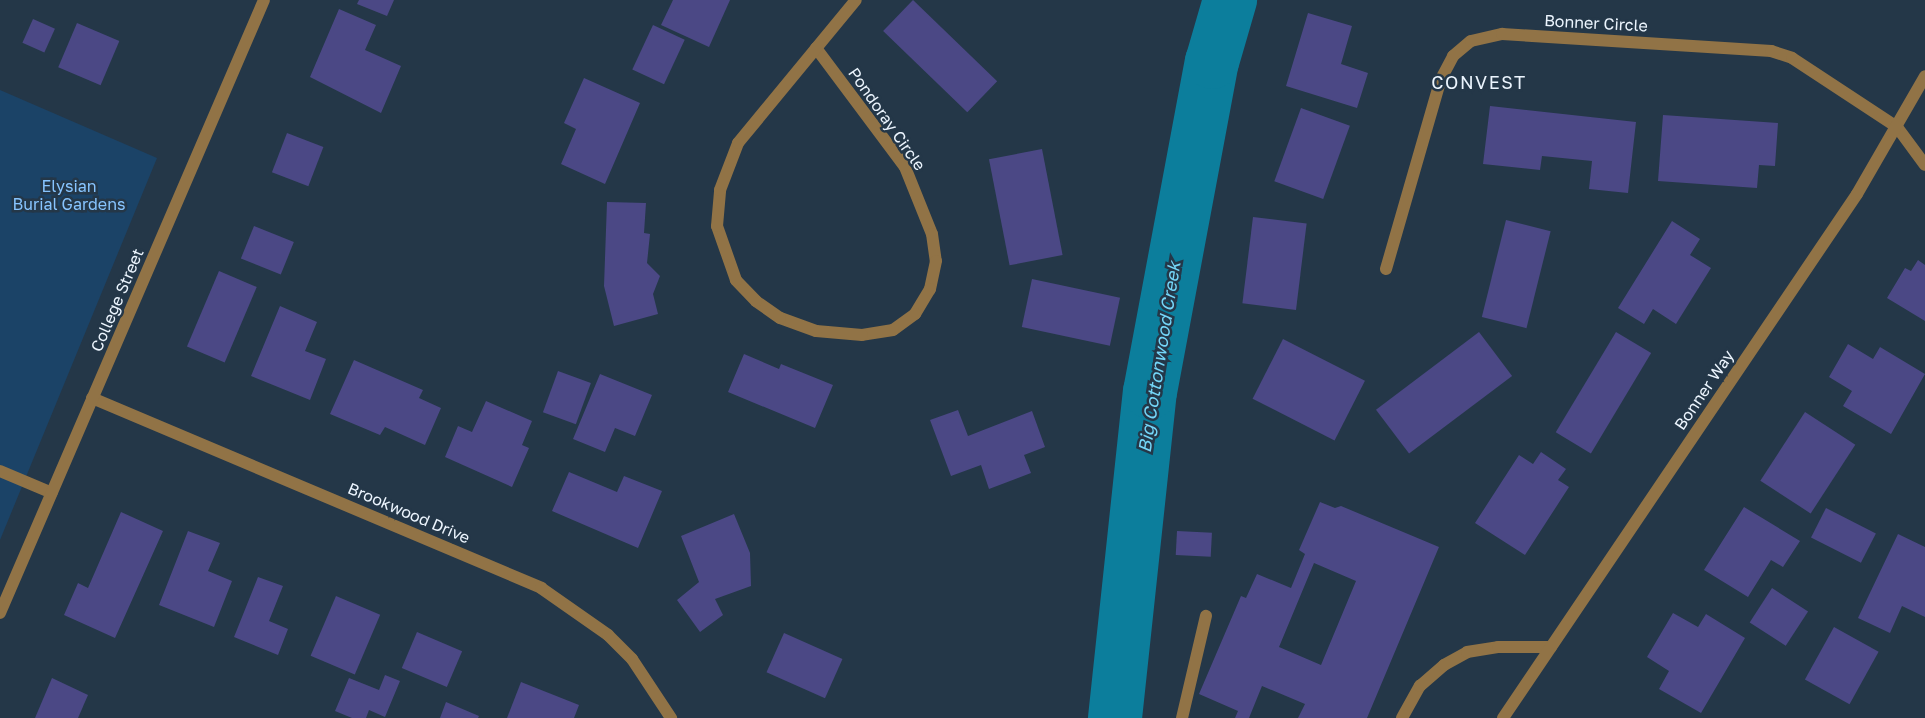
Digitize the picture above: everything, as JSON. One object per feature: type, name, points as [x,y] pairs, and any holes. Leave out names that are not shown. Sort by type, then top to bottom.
[{"type":"street","name":"College Street","points":[[0,613],[264,0]]},
{"type":"street","name":"Pondoray Circle","points":[[816,48],[905,167],[932,234],[936,261],[930,289],[915,314],[893,330],[862,335],[816,331],[780,318],[756,301],[736,280],[717,226],[720,190],[738,143],[816,48],[856,0]]},
{"type":"street","name":"Bonner Circle","points":[[1386,269],[1441,79],[1453,56],[1471,41],[1502,34],[1772,51],[1792,58],[1897,127],[1925,165]]},
{"type":"street","name":"Bonner Way","points":[[1503,718],[1857,194],[1925,76]]},
{"type":"street","name":"Brookwood Drive","points":[[92,398],[541,588],[608,635],[632,659],[671,718]]},
{"type":"street","points":[[0,471],[52,493]]},
{"type":"street","points":[[1182,718],[1206,616]]},
{"type":"street","points":[[1402,718],[1420,686],[1444,665],[1467,652],[1498,647],[1551,647]]},
{"type":"green space","name":"Elysian Burial Gardens","points":[[0,90],[157,158],[0,540]]},
{"type":"building","points":[[359,0],[394,0],[387,16],[357,4]]},
{"type":"building","points":[[673,0],[730,0],[709,47],[661,25]]},
{"type":"building","points":[[913,0],[997,81],[967,112],[883,31]]},
{"type":"building","points":[[339,9],[376,25],[365,50],[401,66],[381,113],[310,77]]},
{"type":"building","points":[[1308,13],[1352,26],[1341,64],[1368,73],[1357,108],[1286,86]]},
{"type":"building","points":[[33,19],[55,29],[44,53],[22,43]]},
{"type":"building","points":[[77,23],[119,41],[101,85],[58,67]]},
{"type":"building","points":[[653,25],[685,40],[664,84],[632,69]]},
{"type":"building","points":[[584,78],[640,103],[605,184],[561,164],[576,129],[564,123]]},
{"type":"building","points":[[1490,106],[1636,122],[1628,193],[1589,189],[1592,161],[1542,156],[1540,170],[1483,164]]},
{"type":"building","points":[[1301,108],[1350,126],[1323,199],[1274,181]]},
{"type":"building","points":[[1663,115],[1778,123],[1775,166],[1759,165],[1757,188],[1658,181]]},
{"type":"building","points":[[287,133],[323,147],[308,186],[272,172]]},
{"type":"building","points":[[1042,149],[1063,255],[1010,265],[989,159]]},
{"type":"building","points":[[607,202],[646,203],[644,233],[650,234],[647,263],[660,276],[653,294],[658,314],[614,326],[604,286]]},
{"type":"building","points":[[1253,217],[1307,224],[1296,310],[1242,303]]},
{"type":"building","points":[[1506,220],[1551,231],[1526,328],[1482,317]]},
{"type":"building","points":[[1672,221],[1700,239],[1690,255],[1711,268],[1676,324],[1653,309],[1644,324],[1618,308]]},
{"type":"building","points":[[254,226],[294,242],[281,275],[241,258]]},
{"type":"building","points":[[1918,260],[1925,265],[1925,321],[1887,298],[1905,268],[1911,271]]},
{"type":"building","points":[[219,271],[257,287],[225,363],[187,346]]},
{"type":"building","points":[[1032,279],[1120,298],[1110,346],[1022,327]]},
{"type":"building","points":[[280,306],[317,322],[305,351],[326,359],[310,400],[251,376]]},
{"type":"building","points":[[1479,332],[1512,376],[1409,454],[1376,410]]},
{"type":"building","points":[[1616,332],[1651,353],[1591,453],[1556,432]]},
{"type":"building","points":[[1283,339],[1365,381],[1335,440],[1253,399]]},
{"type":"building","points":[[1848,344],[1873,359],[1880,347],[1925,374],[1891,434],[1843,406],[1852,391],[1829,377]]},
{"type":"building","points":[[744,354],[779,369],[781,364],[833,385],[815,428],[728,392]]},
{"type":"building","points":[[354,360],[423,390],[419,398],[441,408],[425,445],[385,427],[380,435],[330,414]]},
{"type":"building","points":[[558,371],[591,383],[576,424],[543,412]]},
{"type":"building","points":[[600,374],[652,395],[635,436],[615,428],[605,452],[573,439]]},
{"type":"building","points":[[486,401],[532,421],[522,445],[529,448],[512,487],[445,457],[458,426],[472,432]]},
{"type":"building","points":[[958,410],[968,436],[1032,411],[1045,447],[1024,455],[1031,473],[989,489],[981,465],[951,476],[930,420]]},
{"type":"building","points":[[1805,412],[1855,445],[1811,513],[1760,481]]},
{"type":"building","points":[[1541,452],[1566,469],[1558,480],[1569,487],[1525,555],[1475,523],[1519,455],[1533,464]]},
{"type":"building","points":[[569,472],[617,492],[624,476],[662,491],[638,548],[552,511]]},
{"type":"building","points":[[1320,502],[1335,508],[1341,506],[1439,547],[1367,718],[1298,718],[1305,704],[1262,686],[1249,718],[1235,718],[1238,711],[1199,694],[1241,596],[1246,598],[1257,574],[1291,588],[1305,554],[1299,550]],"holes":[[[1314,563],[1356,581],[1321,665],[1279,647]]]},
{"type":"building","points":[[1744,507],[1800,541],[1783,567],[1771,560],[1748,597],[1704,570]]},
{"type":"building","points":[[1826,508],[1876,533],[1861,563],[1811,537]]},
{"type":"building","points":[[121,512],[163,531],[115,638],[64,615],[78,583],[88,588]]},
{"type":"building","points":[[734,514],[750,553],[751,586],[715,599],[723,615],[700,632],[677,600],[699,582],[681,536]]},
{"type":"building","points":[[188,531],[220,543],[208,571],[232,581],[214,627],[159,605]]},
{"type":"building","points":[[1177,531],[1212,533],[1211,557],[1176,555]]},
{"type":"building","points":[[1898,534],[1925,547],[1925,617],[1902,606],[1890,633],[1858,618]]},
{"type":"building","points":[[258,577],[283,586],[269,621],[288,629],[278,655],[234,637]]},
{"type":"building","points":[[1772,588],[1808,611],[1786,646],[1750,622]]},
{"type":"building","points":[[336,596],[380,615],[355,675],[311,656]]},
{"type":"building","points":[[1673,613],[1698,627],[1706,614],[1745,638],[1701,713],[1659,689],[1669,671],[1647,657]]},
{"type":"building","points":[[1834,627],[1879,652],[1850,704],[1805,679]]},
{"type":"building","points":[[417,632],[462,651],[447,687],[402,668]]},
{"type":"building","points":[[784,633],[842,659],[825,698],[767,672]]},
{"type":"building","points":[[385,675],[400,681],[385,717],[369,710],[366,718],[352,718],[335,711],[349,678],[379,690]]},
{"type":"building","points":[[52,678],[88,695],[78,718],[35,718]]},
{"type":"building","points":[[521,682],[579,705],[574,718],[507,718]]},
{"type":"building","points":[[446,702],[479,716],[478,718],[440,718]]},
{"type":"waterway","name":"Big Cottonwood Creek","points":[[1115,718],[1150,392],[1212,62],[1230,0]]},
{"type":"district","name":"CONVEST","points":[[1479,82]]}]
